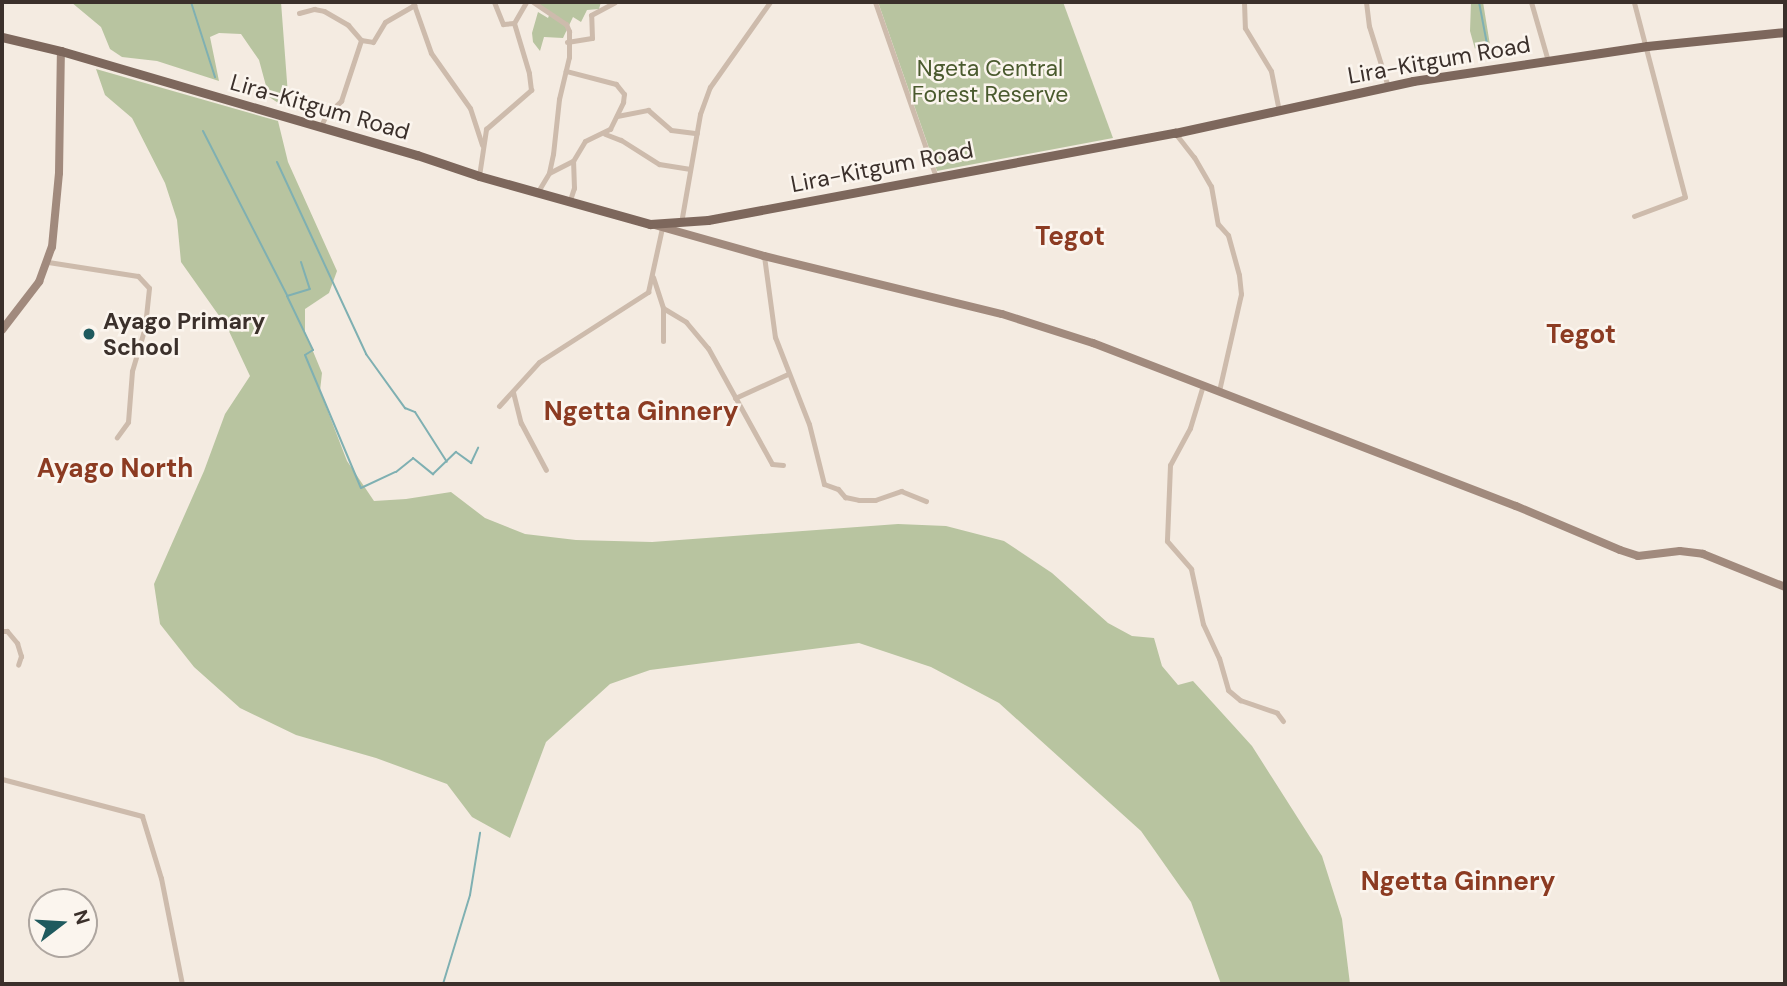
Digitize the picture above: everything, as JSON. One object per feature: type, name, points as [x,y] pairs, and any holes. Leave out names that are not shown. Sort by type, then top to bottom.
[{"type":"main road","name":"Lira-Kitgum Road","points":[[2,37],[61,51],[321,126],[479,176],[650,224],[681,223],[1175,133],[1388,87],[1647,46],[1785,32]]},
{"type":"main road","points":[[2,330],[39,282],[48,262],[55,229],[61,51]]},
{"type":"main road","points":[[650,224],[764,256],[1002,314],[1128,355],[1637,556],[1680,551],[1703,554],[1785,587]]},
{"type":"street","points":[[494,2],[503,24],[514,23]]},
{"type":"street","points":[[479,176],[487,128],[531,90],[528,67],[514,23],[526,2]]},
{"type":"street","points":[[533,2],[566,24],[567,42],[566,71],[548,173],[537,193]]},
{"type":"street","points":[[567,42],[592,38],[591,15],[615,2]]},
{"type":"street","points":[[681,223],[696,133],[710,87],[770,2]]},
{"type":"street","points":[[875,2],[936,177]]},
{"type":"street","points":[[1244,2],[1248,34],[1271,71],[1279,111]]},
{"type":"street","points":[[1366,2],[1369,26],[1388,87]]},
{"type":"street","points":[[1531,2],[1548,61]]},
{"type":"street","points":[[1633,216],[1685,197],[1634,2]]},
{"type":"street","points":[[299,13],[314,9],[324,11],[348,25],[361,40],[373,41],[385,22],[413,3],[431,53],[441,72],[470,108],[482,146]]},
{"type":"street","points":[[321,126],[326,115],[341,102],[361,40]]},
{"type":"street","points":[[566,71],[618,85],[624,94],[617,116],[605,134],[585,141],[573,161],[574,188],[570,200]]},
{"type":"street","points":[[617,116],[648,110],[671,130],[696,133]]},
{"type":"street","points":[[1175,133],[1195,157],[1211,186],[1218,224],[1228,236],[1239,275],[1241,294],[1219,391]]},
{"type":"street","points":[[605,134],[621,140],[659,164],[689,169]]},
{"type":"street","points":[[548,173],[573,161]]},
{"type":"street","points":[[499,406],[539,362],[645,296],[650,289],[662,228]]},
{"type":"street","points":[[764,256],[775,337],[809,424],[824,484],[838,489],[845,497],[859,500],[875,500],[901,491],[926,500]]},
{"type":"street","points":[[48,262],[138,276],[149,288],[145,327],[132,371],[128,422],[117,438]]},
{"type":"street","points":[[652,274],[663,308],[663,341]]},
{"type":"street","points":[[663,308],[694,330],[708,348],[772,464],[783,465]]},
{"type":"street","points":[[735,398],[788,374]]},
{"type":"street","points":[[1203,385],[1190,428],[1170,465],[1167,541],[1191,569],[1203,624],[1219,658],[1228,690],[1240,700],[1277,713],[1283,721]]},
{"type":"street","points":[[513,392],[521,423],[546,470]]},
{"type":"street","points":[[2,631],[8,631],[17,643],[21,656],[18,665]]},
{"type":"street","points":[[2,779],[142,816],[161,878],[182,984]]},
{"type":"green space","points":[[71,2],[281,2],[288,95],[283,106],[269,97],[259,60],[241,34],[219,33],[210,37],[219,81],[157,61],[122,57],[110,49],[101,27]]},
{"type":"green space","points":[[541,2],[601,2],[599,9],[587,10],[581,22],[573,17],[563,38],[544,37],[540,51],[533,42],[532,33],[538,12],[548,18],[550,13],[539,7]]},
{"type":"green space","name":"Ngeta Central Forest Reserve","points":[[878,2],[1063,2],[1113,138],[937,171]]},
{"type":"green space","points":[[1471,2],[1483,2],[1490,45],[1484,47],[1479,43],[1475,49],[1470,31]]},
{"type":"green space","points":[[96,69],[278,121],[288,162],[337,271],[329,293],[305,309],[305,332],[322,373],[320,391],[347,461],[374,501],[451,492],[485,518],[525,534],[576,540],[652,542],[898,524],[946,526],[1004,541],[1052,573],[1108,623],[1132,636],[1154,638],[1162,666],[1178,685],[1193,681],[1252,746],[1322,856],[1342,919],[1350,984],[1221,984],[1191,902],[1141,831],[999,703],[931,667],[859,643],[650,670],[610,684],[546,742],[510,838],[472,817],[447,784],[376,758],[296,735],[240,708],[194,667],[160,624],[154,584],[204,471],[225,414],[250,376],[227,327],[181,262],[177,220],[165,183],[132,118],[105,95]]},
{"type":"waterway","points":[[191,2],[215,77]]},
{"type":"waterway","points":[[1479,2],[1487,44]]},
{"type":"waterway","points":[[203,131],[287,295]]},
{"type":"waterway","points":[[277,162],[366,354],[405,408],[415,412],[447,462]]},
{"type":"waterway","points":[[301,262],[310,289],[287,296],[313,350],[305,355],[361,488],[396,472],[413,458],[433,474],[456,452],[471,463],[478,448]]},
{"type":"waterway","points":[[443,984],[470,895],[480,833]]},
{"type":"place","name":"Ayago Primary School","points":[[89,334]]},
{"type":"district","name":"Tegot","points":[[1070,237]]},
{"type":"district","name":"Tegot","points":[[1581,335]]},
{"type":"district","name":"Ngetta Ginnery","points":[[641,412]]},
{"type":"district","name":"Ayago North","points":[[115,469]]},
{"type":"district","name":"Ngetta Ginnery","points":[[1458,882]]}]
